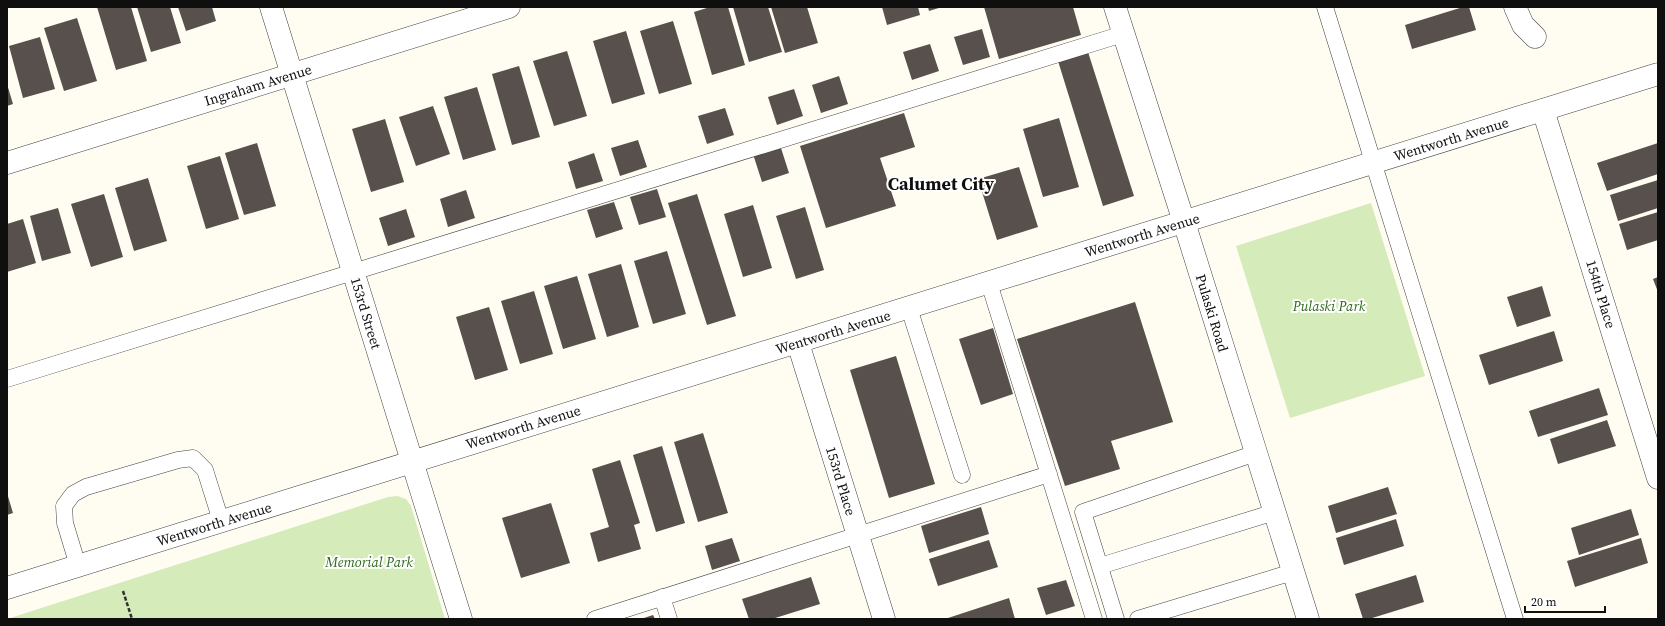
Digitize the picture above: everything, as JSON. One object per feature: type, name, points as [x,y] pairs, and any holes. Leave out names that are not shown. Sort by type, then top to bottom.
[{"type":"street","name":"153rd Street","points":[[272,7],[461,619]]},
{"type":"street","name":"Ingraham Avenue","points":[[7,163],[508,7]]},
{"type":"street","name":"Pulaski Road","points":[[1115,7],[1308,619]]},
{"type":"street","points":[[1515,7],[1523,25],[1535,37]]},
{"type":"street","name":"Wentworth Avenue","points":[[7,588],[798,343],[1658,74]]},
{"type":"street","name":"154th Place","points":[[1543,110],[1658,478]]},
{"type":"street","name":"153rd Place","points":[[798,343],[884,619]]},
{"type":"lane","points":[[1325,7],[1515,619]]},
{"type":"lane","points":[[7,379],[1123,34]]},
{"type":"lane","points":[[989,283],[1094,619]]},
{"type":"lane","points":[[909,308],[962,475]]},
{"type":"lane","points":[[1116,619],[1083,512],[1256,453]]},
{"type":"lane","points":[[78,566],[65,522],[64,506],[73,494],[86,487],[178,460],[193,458],[205,470],[221,521]]},
{"type":"lane","points":[[595,619],[1048,474]]},
{"type":"lane","points":[[1100,566],[1274,512]]},
{"type":"lane","points":[[1138,619],[1293,572]]},
{"type":"lane","points":[[662,598],[669,619]]},
{"type":"path","points":[[123,591],[132,619]]},
{"type":"green space","name":"Pulaski Park","points":[[1371,203],[1425,376],[1290,418],[1236,246]]},
{"type":"green space","name":"Memorial Park","points":[[397,496],[406,499],[411,506],[445,619],[7,619],[388,497]]},
{"type":"building","points":[[97,7],[131,7],[147,61],[116,70]]},
{"type":"building","points":[[137,7],[170,7],[181,43],[151,52]]},
{"type":"building","points":[[178,7],[212,7],[216,21],[186,31]]},
{"type":"building","points":[[710,7],[728,7],[745,65],[712,75],[694,12]]},
{"type":"building","points":[[733,7],[768,7],[782,52],[749,62]]},
{"type":"building","points":[[771,7],[807,7],[818,43],[785,53]]},
{"type":"building","points":[[882,7],[918,7],[920,15],[887,25]]},
{"type":"building","points":[[928,7],[942,7],[929,11]]},
{"type":"building","points":[[984,7],[1073,7],[1081,35],[999,59]]},
{"type":"building","points":[[1463,7],[1469,7],[1476,30],[1412,49],[1405,25]]},
{"type":"building","points":[[77,18],[97,81],[64,91],[44,28]]},
{"type":"building","points":[[673,21],[692,84],[659,94],[640,31]]},
{"type":"building","points":[[982,29],[990,57],[963,65],[954,37]]},
{"type":"building","points":[[626,31],[645,94],[612,104],[593,41]]},
{"type":"building","points":[[40,37],[55,89],[23,98],[9,46]]},
{"type":"building","points":[[930,44],[939,71],[912,80],[903,52]]},
{"type":"building","points":[[567,51],[587,116],[554,126],[533,61]]},
{"type":"building","points":[[1088,52],[1134,196],[1103,206],[1058,61]]},
{"type":"building","points":[[519,66],[540,137],[512,145],[492,74]]},
{"type":"building","points":[[839,76],[848,104],[821,113],[812,85]]},
{"type":"building","points":[[7,84],[13,104],[7,106]]},
{"type":"building","points":[[477,87],[496,150],[463,160],[444,97]]},
{"type":"building","points":[[794,89],[803,116],[777,125],[768,97]]},
{"type":"building","points":[[433,106],[450,154],[416,166],[399,117]]},
{"type":"building","points":[[725,108],[734,135],[707,144],[698,116]]},
{"type":"building","points":[[904,113],[915,147],[880,158],[896,206],[826,228],[800,146]]},
{"type":"building","points":[[1059,118],[1079,187],[1043,197],[1023,129]]},
{"type":"building","points":[[385,119],[404,182],[371,192],[352,129]]},
{"type":"building","points":[[638,140],[647,167],[620,176],[611,148]]},
{"type":"building","points":[[257,143],[276,206],[244,215],[225,153]]},
{"type":"building","points":[[1658,143],[1658,174],[1607,191],[1597,163]]},
{"type":"building","points":[[780,145],[789,173],[762,182],[753,154]]},
{"type":"building","points":[[594,153],[603,181],[576,189],[568,162]]},
{"type":"building","points":[[220,156],[239,219],[206,229],[187,166]]},
{"type":"building","points":[[1019,167],[1038,227],[997,240],[978,179]]},
{"type":"building","points":[[148,178],[167,241],[134,251],[115,188]]},
{"type":"building","points":[[1658,180],[1658,208],[1618,221],[1610,195]]},
{"type":"building","points":[[657,189],[666,217],[639,225],[630,197]]},
{"type":"building","points":[[466,190],[475,218],[448,227],[440,199]]},
{"type":"building","points":[[104,194],[123,257],[91,267],[71,204]]},
{"type":"building","points":[[697,194],[736,316],[707,325],[668,203]]},
{"type":"building","points":[[614,202],[623,229],[596,238],[587,210]]},
{"type":"building","points":[[753,205],[772,268],[743,277],[724,214]]},
{"type":"building","points":[[805,207],[824,270],[796,279],[776,216]]},
{"type":"building","points":[[58,208],[71,253],[42,261],[30,216]]},
{"type":"building","points":[[406,209],[415,237],[388,246],[379,218]]},
{"type":"building","points":[[1658,212],[1658,240],[1627,250],[1619,224]]},
{"type":"building","points":[[23,219],[36,263],[7,272],[7,224]]},
{"type":"building","points":[[667,251],[686,314],[653,324],[634,261]]},
{"type":"building","points":[[621,264],[639,327],[607,337],[588,274]]},
{"type":"building","points":[[577,276],[596,339],[563,349],[544,286]]},
{"type":"building","points":[[1658,277],[1658,292],[1653,279]]},
{"type":"building","points":[[1542,286],[1551,316],[1517,327],[1507,297]]},
{"type":"building","points":[[534,291],[553,354],[520,364],[501,301]]},
{"type":"building","points":[[1135,302],[1173,422],[1111,441],[1120,469],[1065,486],[1017,339]]},
{"type":"building","points":[[489,307],[508,370],[475,380],[456,317]]},
{"type":"building","points":[[993,328],[1013,394],[981,405],[959,339]]},
{"type":"building","points":[[1554,331],[1563,361],[1489,385],[1479,355]]},
{"type":"building","points":[[896,356],[935,484],[889,498],[850,370]]},
{"type":"building","points":[[1599,388],[1608,415],[1538,437],[1529,411]]},
{"type":"building","points":[[1607,420],[1616,446],[1558,464],[1550,439]]},
{"type":"building","points":[[703,433],[728,513],[698,522],[674,442]]},
{"type":"building","points":[[662,446],[685,523],[656,532],[633,455]]},
{"type":"building","points":[[620,460],[640,523],[634,525],[641,549],[598,562],[590,533],[609,527],[592,469]]},
{"type":"building","points":[[1388,487],[1397,514],[1336,533],[1328,506]]},
{"type":"building","points":[[7,493],[13,513],[7,515]]},
{"type":"building","points":[[551,503],[570,563],[521,578],[502,518]]},
{"type":"building","points":[[981,507],[989,534],[929,553],[921,526]]},
{"type":"building","points":[[1631,509],[1639,535],[1579,555],[1571,528]]},
{"type":"building","points":[[1396,519],[1404,546],[1344,565],[1336,538]]},
{"type":"building","points":[[732,538],[740,561],[712,570],[705,546]]},
{"type":"building","points":[[1641,538],[1648,563],[1575,587],[1567,561]]},
{"type":"building","points":[[989,540],[998,567],[938,586],[929,559]]},
{"type":"building","points":[[1416,575],[1424,602],[1369,619],[1363,619],[1355,594]]},
{"type":"building","points":[[811,577],[820,604],[772,619],[749,619],[742,599]]},
{"type":"building","points":[[1066,580],[1075,606],[1046,615],[1037,588]]},
{"type":"building","points":[[1009,598],[1015,619],[948,618]]},
{"type":"building","points":[[653,615],[655,619],[641,619]]},
{"type":"district","name":"Calumet City","points":[[941,183]]}]
